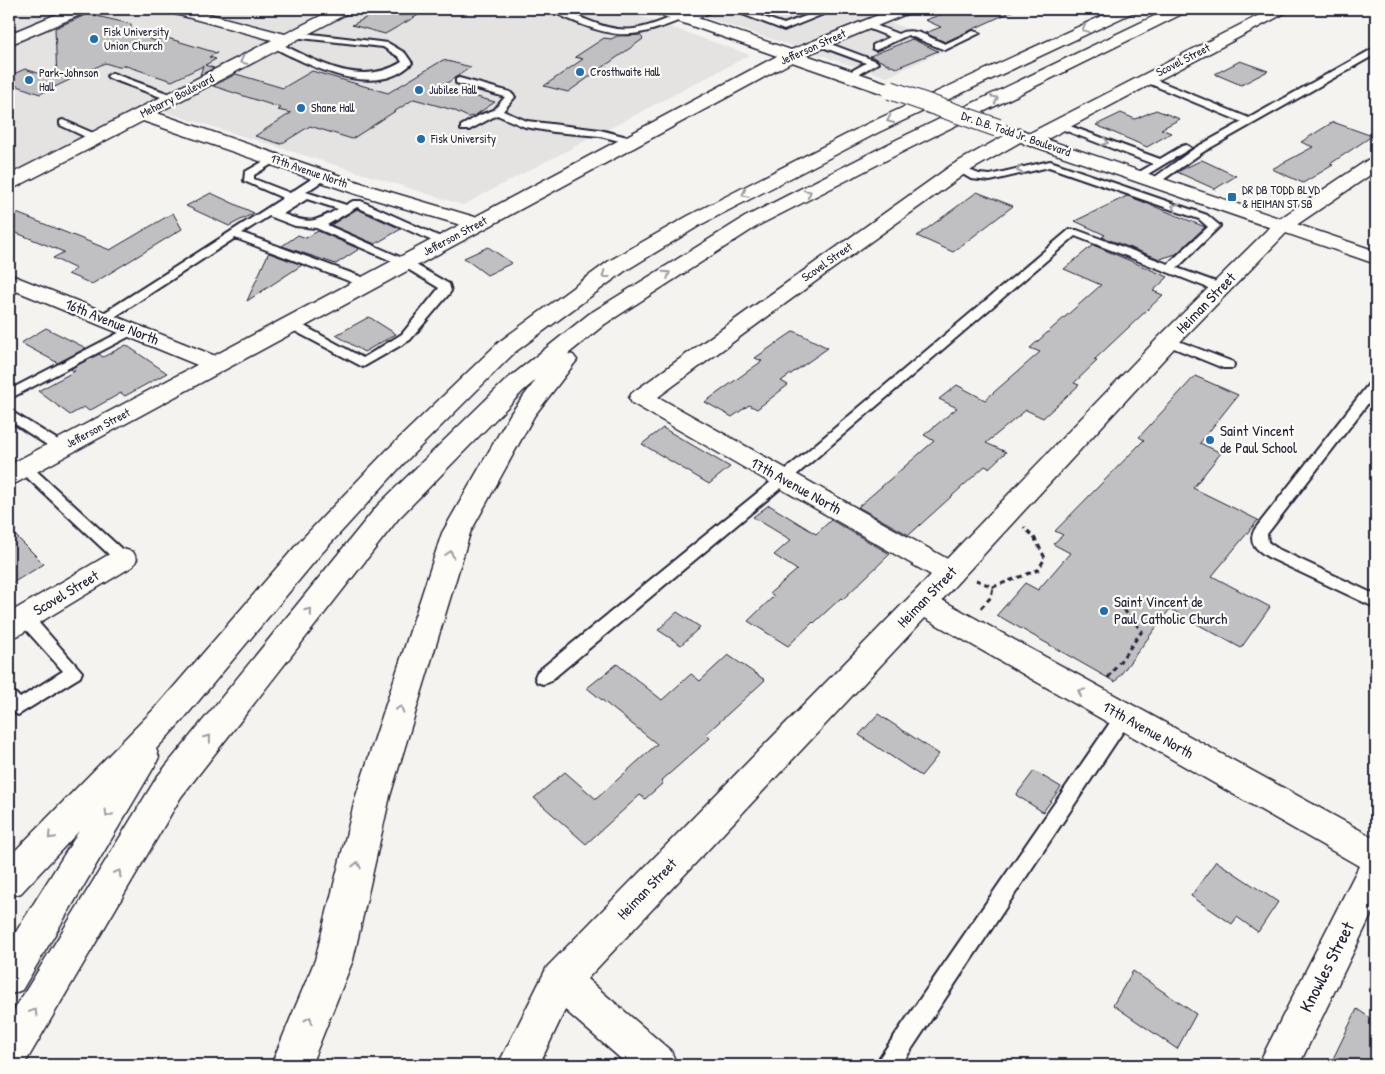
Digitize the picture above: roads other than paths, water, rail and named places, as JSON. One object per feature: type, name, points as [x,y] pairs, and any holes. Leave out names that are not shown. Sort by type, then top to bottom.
[{"type":"main road","points":[[9,40],[82,9]]},
{"type":"main road","points":[[173,9],[286,40]]},
{"type":"main road","name":"Meharry Boulevard","points":[[9,183],[345,9]]},
{"type":"main road","name":"Dr. D.B. Todd Jr. Boulevard","points":[[657,9],[1376,258]]},
{"type":"main road","name":"Jefferson Street","points":[[16,472],[790,56],[906,9]]},
{"type":"main road","points":[[9,880],[170,713],[310,548],[396,456],[507,347],[617,266],[696,220],[873,128],[1129,9]]},
{"type":"main road","points":[[9,1054],[169,786],[388,512],[514,386],[597,319],[689,259],[752,221],[905,143],[1180,9]]},
{"type":"main road","name":"Scovel Street","points":[[641,398],[819,268],[959,170],[1025,137],[1059,125],[1282,9]]},
{"type":"main road","name":"17th Avenue North","points":[[141,114],[324,176],[478,224]]},
{"type":"main road","name":"Heiman Street","points":[[518,1065],[560,980],[921,602],[963,576],[1168,342],[1220,288],[1282,226],[1376,163]]},
{"type":"main road","name":"16th Avenue North","points":[[13,286],[103,318],[215,364]]},
{"type":"main road","points":[[290,1065],[334,960],[373,796],[456,533],[523,413],[597,319]]},
{"type":"main road","name":"17th Avenue North","points":[[641,398],[783,479],[963,576]]},
{"type":"main road","name":"Scovel Street","points":[[14,623],[123,559]]},
{"type":"main road","name":"17th Avenue North","points":[[921,602],[1376,857]]},
{"type":"main road","points":[[9,977],[170,713]]},
{"type":"main road","name":"Knowles Street","points":[[1278,1065],[1376,868]]},
{"type":"main road","points":[[560,980],[658,1065]]},
{"type":"lane","points":[[554,9],[598,27],[634,33],[713,9]]},
{"type":"lane","points":[[733,9],[784,27],[832,9]]},
{"type":"lane","points":[[865,24],[898,37]]},
{"type":"lane","points":[[876,47],[908,32],[946,48],[976,33]]},
{"type":"lane","points":[[286,40],[385,46],[402,55],[407,63],[400,69],[381,76],[344,73],[325,69],[286,40]]},
{"type":"lane","points":[[820,43],[845,52],[860,49],[876,40],[885,42]]},
{"type":"lane","points":[[849,76],[873,63],[860,49]]},
{"type":"lane","points":[[1145,179],[1251,122],[1376,50]]},
{"type":"lane","points":[[112,76],[172,98]]},
{"type":"lane","points":[[1146,79],[1251,122]]},
{"type":"lane","points":[[459,81],[507,94],[510,97],[497,112],[483,117],[465,128]]},
{"type":"lane","points":[[497,112],[525,124],[554,130],[600,133],[631,141]]},
{"type":"lane","points":[[1145,179],[1161,163],[1239,117]]},
{"type":"lane","points":[[63,124],[96,138]]},
{"type":"lane","points":[[1059,125],[1161,163]]},
{"type":"lane","points":[[273,159],[249,174],[249,181],[347,209]]},
{"type":"lane","points":[[959,170],[981,178],[1001,176],[1042,164],[1058,165],[1203,217],[1214,226],[1169,269]]},
{"type":"lane","points":[[103,318],[234,234],[270,214],[324,176]]},
{"type":"lane","points":[[318,225],[357,203],[444,242]]},
{"type":"lane","points":[[270,214],[299,224],[318,225],[405,263],[446,288],[406,336],[366,362],[359,363],[291,324]]},
{"type":"lane","points":[[543,677],[783,479],[1073,232],[1220,288]]},
{"type":"lane","points":[[234,234],[366,283]]},
{"type":"lane","points":[[9,394],[132,330]]},
{"type":"lane","points":[[1168,342],[1228,365]]},
{"type":"lane","points":[[1376,384],[1260,532],[1260,544],[1273,553],[1376,602]]},
{"type":"lane","points":[[9,414],[61,448]]},
{"type":"lane","points":[[16,472],[123,559]]},
{"type":"lane","points":[[14,623],[74,672],[14,703]]},
{"type":"lane","points":[[888,1065],[1124,716]]},
{"type":"place","name":"Fisk University Union Church","points":[[94,39]]},
{"type":"place","name":"Crosthwaite Hall","points":[[580,72]]},
{"type":"place","name":"Park-Johnson Hall","points":[[29,80]]},
{"type":"place","name":"Jubilee Hall","points":[[419,90]]},
{"type":"place","name":"Shane Hall","points":[[301,108]]},
{"type":"place","name":"Fisk University","points":[[421,139]]},
{"type":"place","name":"DR DB TODD BLVD & HEIMAN ST SB","points":[[1232,197]]},
{"type":"place","name":"Saint Vincent de Paul School","points":[[1210,440]]},
{"type":"place","name":"Saint Vincent de Paul Catholic Church","points":[[1104,611]]}]
